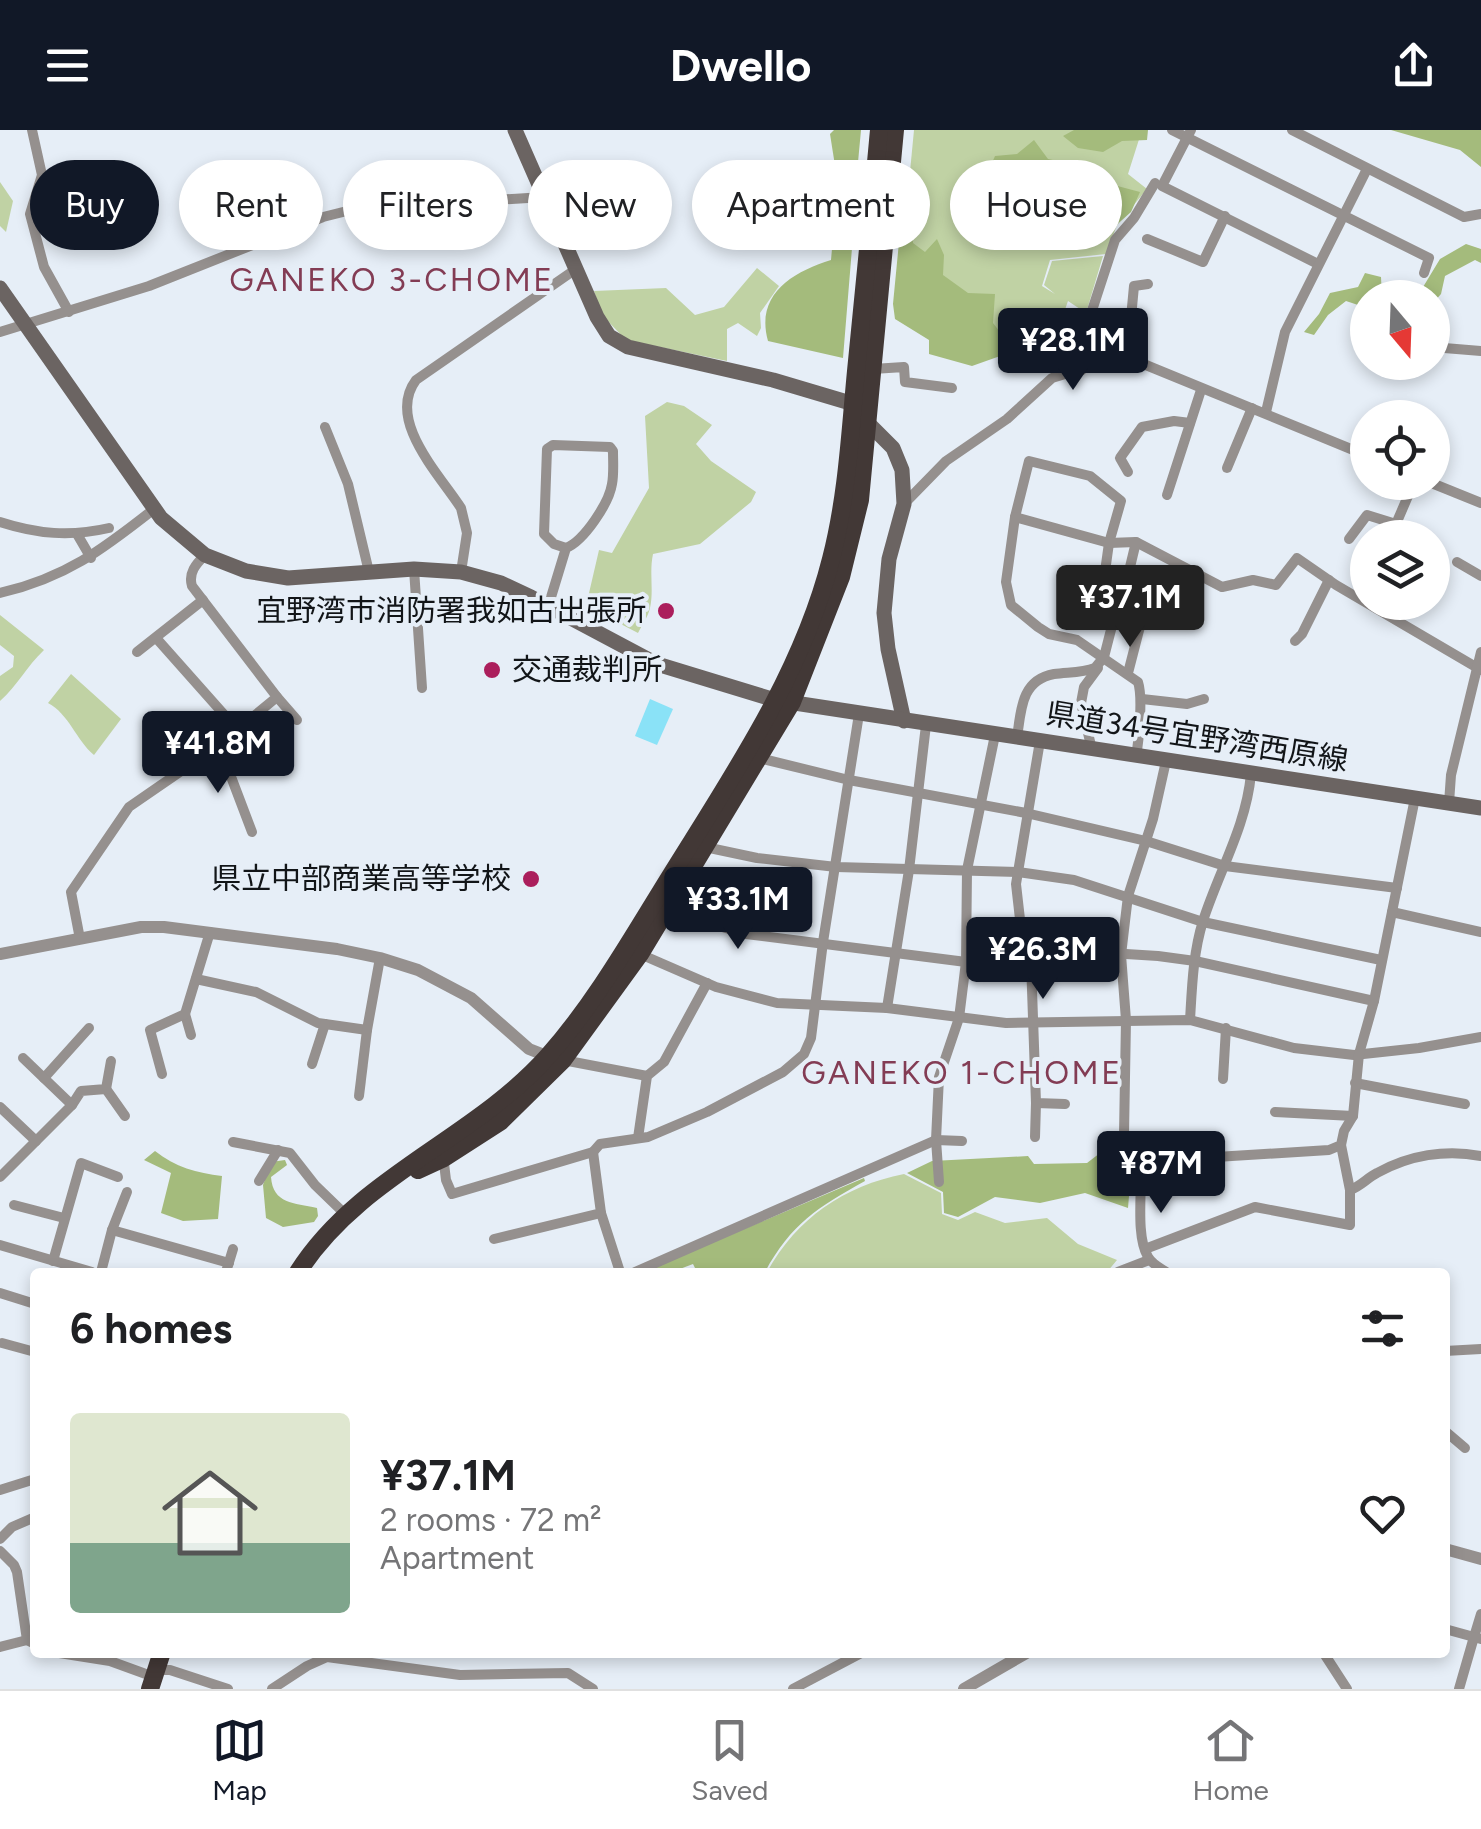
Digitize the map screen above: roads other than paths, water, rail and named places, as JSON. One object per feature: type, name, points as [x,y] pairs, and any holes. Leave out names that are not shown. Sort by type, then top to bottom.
[{"type":"highway","points":[[555,1059],[784,701],[830,562],[843,501],[879,130]]},
{"type":"highway","points":[[300,1268],[313,1248],[373,1191],[441,1152],[555,1059],[640,954],[759,758],[841,577],[860,500],[896,130]]},
{"type":"main road","points":[[515,130],[528,160]]},
{"type":"main road","points":[[568,250],[604,330],[628,347],[772,380],[853,406],[897,456],[903,474],[904,504],[884,587],[888,648],[904,721]]},
{"type":"main road","name":"県道34号宜野湾西原線","points":[[0,288],[154,509],[204,555],[246,572],[308,578],[414,569],[462,572],[500,583],[657,664],[784,701],[1481,808]]},
{"type":"street","points":[[32,130],[42,174],[30,214],[44,267],[69,312]]},
{"type":"street","points":[[1172,130],[1189,134],[1429,258],[1424,273]]},
{"type":"street","points":[[1292,130],[1464,217],[1481,214]]},
{"type":"street","points":[[1189,134],[1162,186],[1318,264]]},
{"type":"street","points":[[1266,412],[1284,332],[1367,169]]},
{"type":"street","points":[[1082,370],[1080,355],[1085,332],[1115,240],[1134,218],[1154,183]]},
{"type":"street","points":[[0,332],[149,286],[323,217],[359,208],[528,198]]},
{"type":"street","points":[[1147,239],[1203,262],[1225,216]]},
{"type":"street","points":[[462,572],[465,521],[461,508],[416,438],[404,405],[408,391],[416,380],[576,269]]},
{"type":"street","points":[[1126,360],[1134,286],[1148,284]]},
{"type":"street","points":[[1450,348],[1481,350]]},
{"type":"street","points":[[904,504],[946,461],[1007,419],[1052,378],[1111,360],[1141,363],[1350,448]]},
{"type":"street","points":[[873,370],[904,368],[905,382],[952,388]]},
{"type":"street","points":[[1167,495],[1201,390]]},
{"type":"street","points":[[1226,468],[1252,408]]},
{"type":"street","points":[[1128,472],[1120,458],[1142,427],[1174,421],[1190,423]]},
{"type":"street","points":[[325,427],[348,484],[369,572]]},
{"type":"street","points":[[553,445],[610,446],[612,488],[587,532],[577,544],[566,548],[554,544],[544,534],[548,449],[553,445]]},
{"type":"street","points":[[1092,750],[1081,703],[1084,687],[1102,660],[1114,618],[1103,586],[1109,543],[1121,502],[1090,476],[1029,461],[1014,517],[1006,582],[1011,605],[1049,634],[1076,640],[1102,660],[1138,682],[1142,699],[1136,727],[1136,756]]},
{"type":"street","points":[[1450,490],[1481,503]]},
{"type":"street","points":[[0,593],[61,574],[91,558],[154,509]]},
{"type":"street","points":[[1362,520],[1366,514],[1384,520]]},
{"type":"street","points":[[1014,517],[1109,543],[1136,542],[1222,587],[1253,580],[1276,586],[1297,558],[1350,593]]},
{"type":"street","points":[[0,522],[28,531],[77,534],[109,528]]},
{"type":"street","points":[[77,534],[91,558]]},
{"type":"street","points":[[1128,673],[1144,611],[1133,606],[1124,592],[1136,542]]},
{"type":"street","points":[[548,607],[566,548]]},
{"type":"street","points":[[204,555],[190,579],[297,720]]},
{"type":"street","points":[[1457,562],[1481,576]]},
{"type":"street","points":[[414,569],[422,688]]},
{"type":"street","points":[[1295,641],[1329,580]]},
{"type":"street","points":[[137,652],[203,600]]},
{"type":"street","points":[[1395,620],[1479,669]]},
{"type":"street","points":[[158,639],[236,728]]},
{"type":"street","points":[[1448,803],[1481,652]]},
{"type":"street","points":[[1017,738],[1023,698],[1030,686],[1048,676],[1086,671],[1102,660]]},
{"type":"street","points":[[80,939],[72,892],[129,806],[219,745],[277,697]]},
{"type":"street","points":[[1142,699],[1186,704],[1204,700]]},
{"type":"street","points":[[441,1152],[452,1194],[592,1152],[600,1144],[638,1138],[707,1112],[783,1072],[804,1054],[811,1038],[822,942],[859,714]]},
{"type":"street","points":[[887,1008],[909,870],[926,724]]},
{"type":"street","points":[[939,1182],[939,1077],[960,1018],[966,962],[967,870],[995,735]]},
{"type":"street","points":[[1035,1137],[1031,961],[1018,908],[1018,872],[1040,742]]},
{"type":"street","points":[[219,745],[252,832]]},
{"type":"street","points":[[759,758],[850,780],[1026,813],[1146,841],[1226,866],[1397,888]]},
{"type":"street","points":[[1162,1268],[1147,1255],[1141,1221],[1140,1153],[1124,1134],[1126,1020],[1121,955],[1128,896],[1166,762]]},
{"type":"street","points":[[1190,1020],[1202,922],[1242,822],[1250,774]]},
{"type":"street","points":[[1125,1268],[1256,1207],[1350,1225],[1350,1190],[1341,1145],[1353,1116],[1359,1054],[1374,1001],[1414,798]]},
{"type":"street","points":[[705,847],[836,868],[1018,872],[1074,880],[1202,922],[1381,960]]},
{"type":"street","points":[[670,906],[699,920],[746,934],[966,962],[1031,961],[1078,951],[1195,961],[1374,1001]]},
{"type":"street","points":[[1392,912],[1481,932]]},
{"type":"street","points":[[0,954],[142,927],[210,932],[380,958],[437,978],[471,998],[529,1049],[555,1059],[646,1076]]},
{"type":"street","points":[[192,1035],[185,1014],[210,932]]},
{"type":"street","points":[[640,954],[706,983],[778,1004],[887,1008],[1032,1022],[1190,1020],[1314,1052],[1359,1054],[1481,1037]]},
{"type":"street","points":[[358,1096],[380,958]]},
{"type":"street","points":[[196,979],[256,992],[325,1024],[367,1030]]},
{"type":"street","points":[[638,1138],[646,1076],[664,1062],[706,983]]},
{"type":"street","points":[[162,1074],[150,1030],[185,1014]]},
{"type":"street","points":[[312,1064],[325,1024]]},
{"type":"street","points":[[44,1078],[90,1028]]},
{"type":"street","points":[[1223,1079],[1226,1028]]},
{"type":"street","points":[[23,1058],[72,1104]]},
{"type":"street","points":[[111,1061],[106,1089],[125,1116]]},
{"type":"street","points":[[1355,1083],[1465,1104]]},
{"type":"street","points":[[0,1177],[80,1091],[106,1089]]},
{"type":"street","points":[[1036,1103],[1065,1104]]},
{"type":"street","points":[[0,1107],[36,1142]]},
{"type":"street","points":[[1275,1112],[1353,1116]]},
{"type":"street","points":[[643,1268],[936,1140],[962,1141]]},
{"type":"street","points":[[232,1142],[290,1152],[315,1185],[346,1214]]},
{"type":"street","points":[[1142,1169],[1200,1158],[1329,1150],[1341,1145]]},
{"type":"street","points":[[260,1181],[278,1150]]},
{"type":"street","points":[[1350,1190],[1362,1185],[1372,1174],[1427,1156],[1447,1151],[1481,1156]]},
{"type":"street","points":[[592,1152],[601,1213],[619,1268]]},
{"type":"street","points":[[53,1261],[81,1164],[118,1177]]},
{"type":"street","points":[[102,1268],[126,1192]]},
{"type":"street","points":[[14,1206],[64,1218]]},
{"type":"street","points":[[494,1240],[601,1213]]},
{"type":"street","points":[[112,1230],[227,1268],[233,1250]]},
{"type":"street","points":[[0,1245],[78,1268]]},
{"type":"street","points":[[0,1294],[30,1303]]},
{"type":"street","points":[[2,1343],[30,1351]]},
{"type":"street","points":[[1450,1351],[1481,1348]]},
{"type":"street","points":[[1450,1435],[1464,1448]]},
{"type":"street","points":[[0,1490],[30,1481]]},
{"type":"street","points":[[0,1538],[12,1527],[30,1520]]},
{"type":"street","points":[[1450,1550],[1481,1558]]},
{"type":"street","points":[[0,1551],[14,1565],[30,1637]]},
{"type":"street","points":[[1459,1689],[1478,1638],[1481,1614]]},
{"type":"street","points":[[1450,1630],[1478,1638]]},
{"type":"street","points":[[0,1647],[30,1642]]},
{"type":"street","points":[[91,1658],[155,1672],[170,1670],[228,1689]]},
{"type":"street","points":[[272,1689],[307,1666],[328,1658],[460,1675],[568,1673],[593,1689]]},
{"type":"street","points":[[793,1689],[852,1658]]},
{"type":"street","points":[[964,1689],[1018,1658]]},
{"type":"street","points":[[1327,1658],[1347,1689]]},
{"type":"water","points":[[650,699],[673,709],[657,745],[635,736]]},
{"type":"place","name":"宜野湾市消防署我如古出張所","points":[[666,611]]},
{"type":"place","name":"交通裁判所","points":[[492,670]]},
{"type":"place","name":"県立中部商業高等学校","points":[[531,879]]},
{"type":"district","name":"GANEKO 3-CHOME","points":[[392,280]]},
{"type":"district","name":"GANEKO 1-CHOME","points":[[962,1073]]}]
